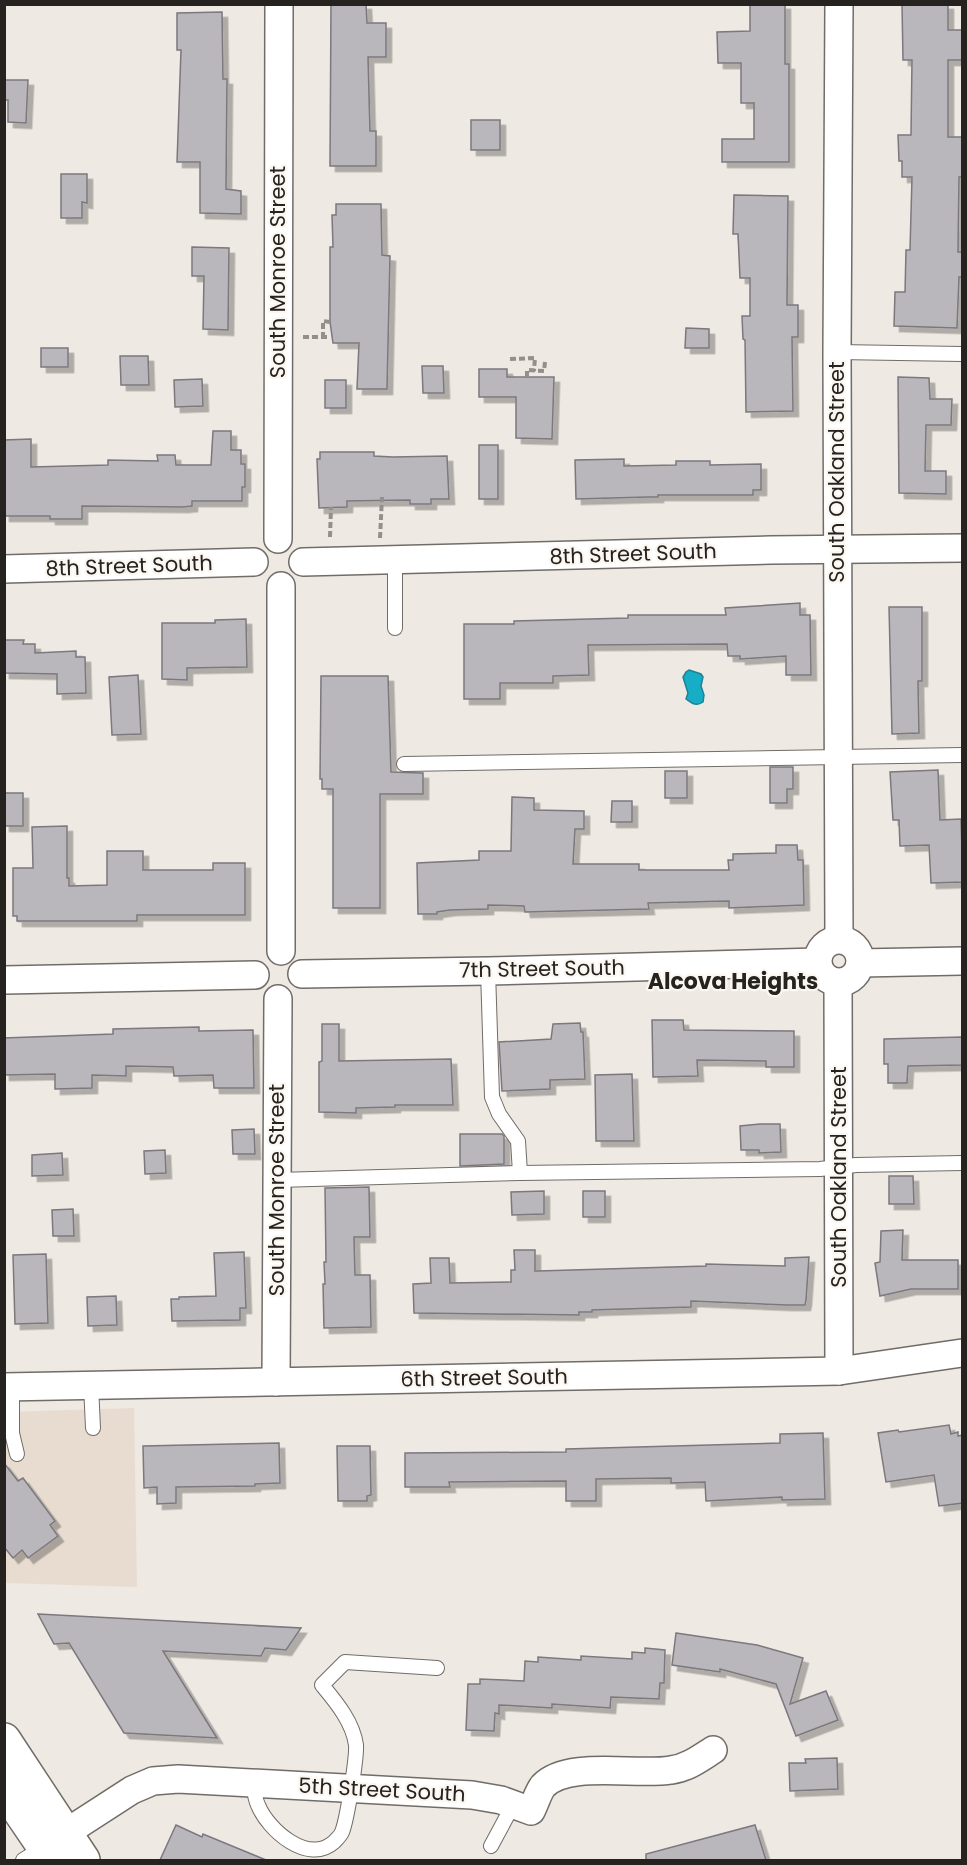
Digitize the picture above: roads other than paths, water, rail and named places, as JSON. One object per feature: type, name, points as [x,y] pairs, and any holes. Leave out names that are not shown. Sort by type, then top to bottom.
[{"type":"main road","points":[[4,1740],[46,1850]]},
{"type":"main road","points":[[4,1788],[46,1850],[83,1860]]},
{"type":"street","name":"South Monroe Street","points":[[278,540],[279,4]]},
{"type":"street","name":"South Oakland Street","points":[[839,4],[837,352],[839,939]]},
{"type":"street","points":[[285,540],[298,548],[303,562],[299,575],[294,581],[281,586],[266,582],[254,562],[265,544],[285,540]]},
{"type":"street","name":"8th Street South","points":[[303,562],[963,548]]},
{"type":"street","name":"8th Street South","points":[[4,569],[254,562]]},
{"type":"street","points":[[281,586],[281,951]]},
{"type":"street","points":[[839,939],[856,950],[860,963],[851,979],[838,983],[822,974],[817,962],[821,949],[826,944],[839,939]]},
{"type":"street","points":[[281,951],[288,953],[298,961],[303,974],[298,988],[292,994],[278,999],[271,997],[260,988],[255,975],[256,967],[266,955],[281,951]]},
{"type":"street","points":[[860,963],[963,961]]},
{"type":"street","name":"7th Street South","points":[[303,974],[817,962]]},
{"type":"street","points":[[4,980],[255,975]]},
{"type":"street","name":"South Oakland Street","points":[[838,983],[839,1371]]},
{"type":"street","name":"South Monroe Street","points":[[276,1382],[278,999]]},
{"type":"street","name":"6th Street South","points":[[8,1387],[839,1371],[963,1353]]},
{"type":"street","name":"5th Street South","points":[[46,1850],[132,1790],[153,1781],[178,1779],[472,1795],[501,1800],[531,1811],[543,1787],[559,1776],[575,1771],[673,1770],[691,1764],[713,1750]]},
{"type":"lane","points":[[837,352],[963,354]]},
{"type":"lane","points":[[387,560],[395,628]]},
{"type":"lane","points":[[404,764],[963,755]]},
{"type":"lane","points":[[488,971],[492,1097],[499,1114],[518,1141],[520,1173]]},
{"type":"lane","points":[[278,1180],[520,1173],[820,1169],[963,1163]]},
{"type":"lane","points":[[91,1385],[93,1428]]},
{"type":"lane","points":[[8,1387],[12,1432],[17,1454]]},
{"type":"lane","points":[[253,1783],[258,1805],[273,1829],[286,1840],[305,1849],[320,1851],[332,1844],[342,1833],[356,1744],[342,1708],[322,1685],[345,1662],[437,1668]]},
{"type":"lane","points":[[491,1846],[513,1804]]},
{"type":"water","points":[[689,670],[703,677],[701,686],[704,695],[703,702],[698,704],[686,699],[688,693],[683,677]]},
{"type":"district","name":"Alcova Heights","points":[[733,981]]}]
